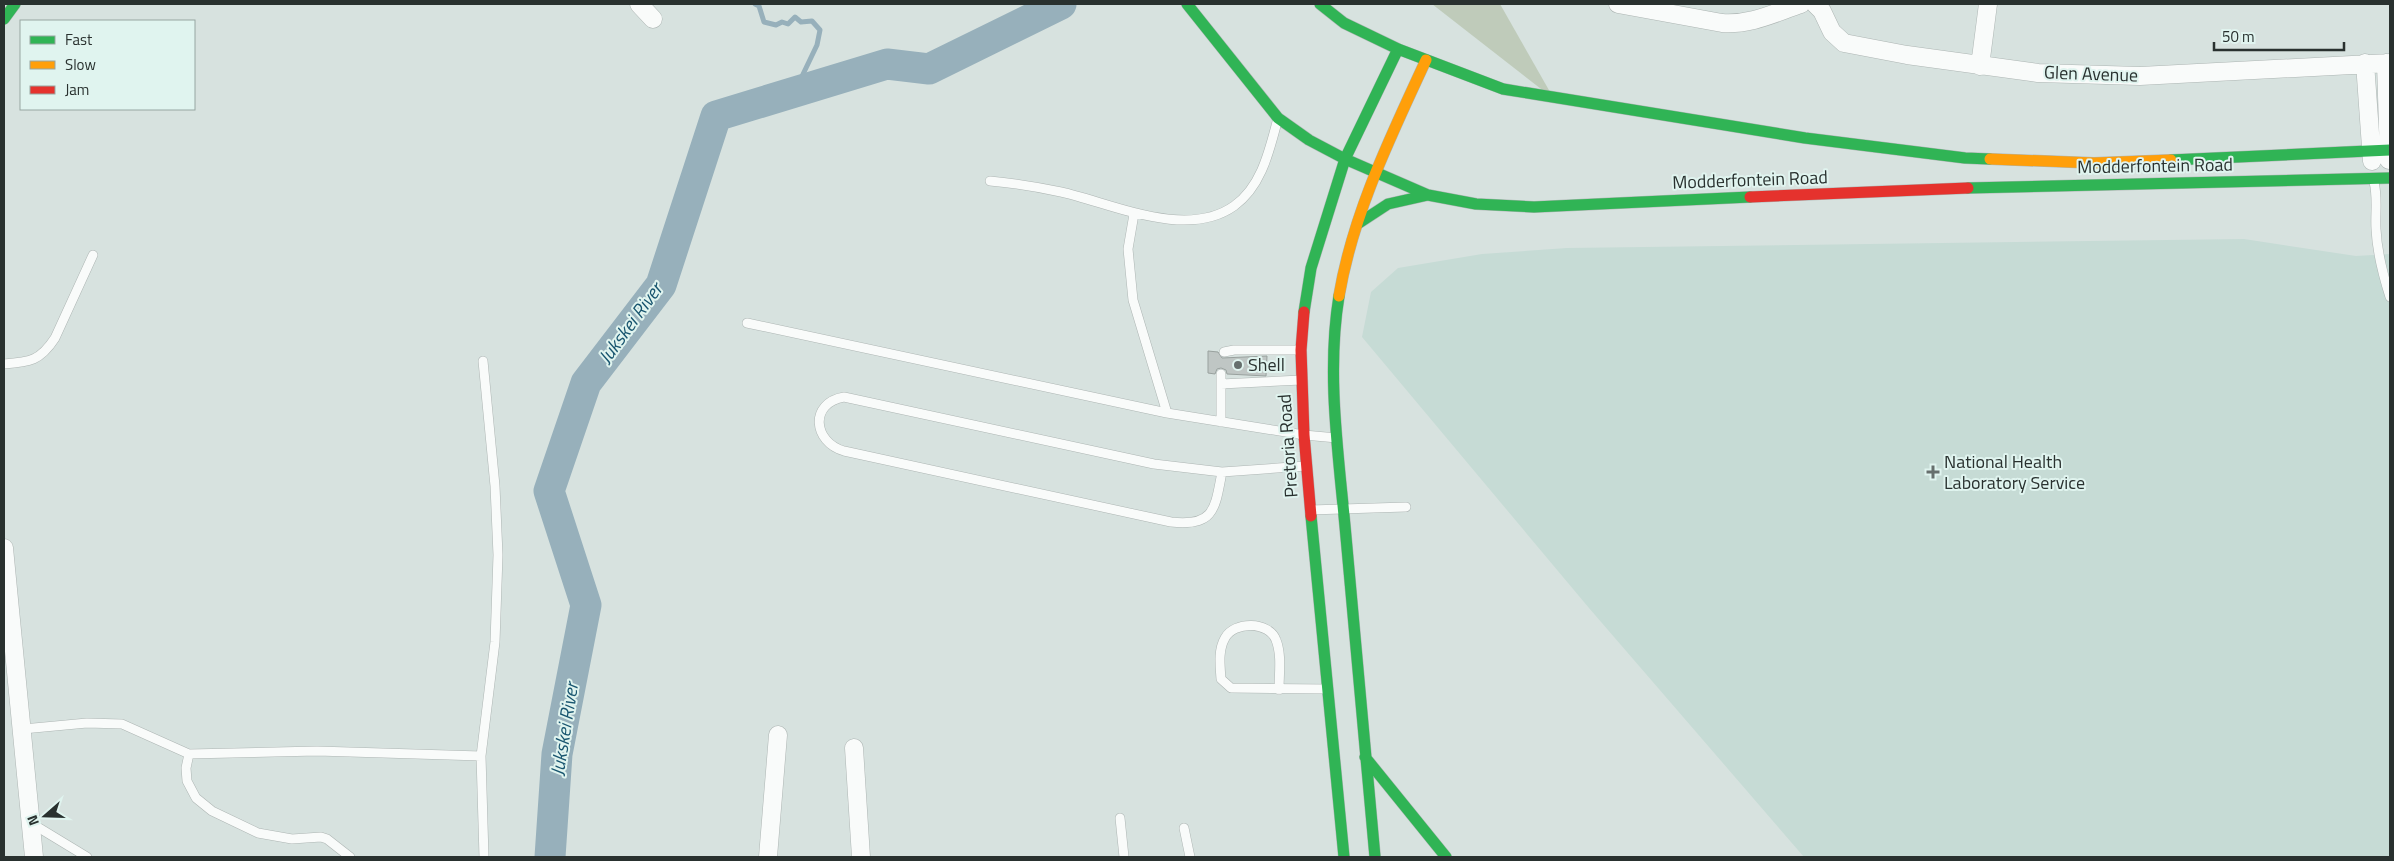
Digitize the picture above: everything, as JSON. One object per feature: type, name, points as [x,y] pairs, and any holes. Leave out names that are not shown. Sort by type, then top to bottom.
[{"type":"main road","name":"Modderfontein Road","points":[[1187,4],[1278,118],[1309,140],[1345,159],[1428,195],[1476,204],[1534,207],[1964,188],[2383,183]]},
{"type":"main road","name":"Modderfontein Road","points":[[1320,4],[1344,24],[1398,50],[1503,89],[1554,99],[1805,138],[1965,158],[2094,163],[2383,151]]},
{"type":"main road","name":"Pretoria Road","points":[[1344,857],[1304,435],[1301,350],[1303,318],[1311,268],[1345,159],[1398,50]]},
{"type":"main road","points":[[1375,857],[1365,757],[1351,687],[1344,510],[1337,438],[1333,364],[1335,322],[1343,274],[1375,172],[1426,60]]},
{"type":"main road","points":[[1359,223],[1388,204],[1428,195]]},
{"type":"main road","points":[[1328,689],[1351,687]]},
{"type":"main road","points":[[1365,757],[1446,857]]},
{"type":"street","points":[[639,4],[653,19]]},
{"type":"street","points":[[1618,4],[1722,23],[1738,24],[1751,22],[1802,4]]},
{"type":"street","name":"Glen Avenue","points":[[1815,4],[1822,11],[1832,32],[1844,43],[1980,66],[2038,73],[2140,76],[2388,63]]},
{"type":"street","points":[[1980,66],[1988,4]]},
{"type":"street","points":[[2365,63],[2383,151]]},
{"type":"street","points":[[2383,183],[2388,63]]},
{"type":"street","points":[[4,548],[34,857]]},
{"type":"street","points":[[768,857],[778,735]]},
{"type":"street","points":[[854,748],[861,857]]},
{"type":"lane","points":[[990,181],[1062,192],[1134,214],[1155,217],[1211,217],[1236,205],[1258,177],[1265,164],[1278,118]]},
{"type":"lane","points":[[2383,183],[2376,234],[2386,263],[2390,297]]},
{"type":"lane","points":[[1134,214],[1128,249],[1133,300],[1167,412]]},
{"type":"lane","points":[[4,364],[39,358],[47,350],[55,338],[93,255]]},
{"type":"lane","points":[[747,323],[1167,412],[1304,435],[1337,438]]},
{"type":"lane","points":[[1224,352],[1234,350],[1301,350]]},
{"type":"lane","points":[[483,361],[495,486],[498,555],[495,642],[481,756],[484,857]]},
{"type":"lane","points":[[1221,374],[1221,422]]},
{"type":"lane","points":[[1220,384],[1302,380]]},
{"type":"lane","points":[[1222,472],[1215,506],[1207,518],[1193,523],[1171,522],[844,451],[828,444],[821,431],[819,417],[822,410],[835,398],[844,397],[1154,464],[1222,472],[1307,466]]},
{"type":"lane","points":[[1310,510],[1406,506]]},
{"type":"lane","points":[[1279,690],[1280,657],[1276,638],[1267,630],[1247,625],[1237,627],[1226,635],[1221,646],[1219,664],[1221,679],[1231,688],[1279,690],[1328,689]]},
{"type":"lane","points":[[23,729],[87,723],[122,724],[189,754],[317,751],[481,756]]},
{"type":"lane","points":[[189,754],[186,768],[187,781],[196,798],[212,811],[258,833],[292,839],[321,837],[327,839],[350,857]]},
{"type":"lane","points":[[1120,818],[1124,857]]},
{"type":"lane","points":[[31,823],[87,857]]},
{"type":"lane","points":[[1184,828],[1190,857]]},
{"type":"shaded area","points":[[1432,4],[1500,4],[1554,99]]},
{"type":"shaded area","name":"National Health Laboratory Service","points":[[2244,239],[2356,256],[2390,254],[2390,857],[1804,857],[1589,608],[1362,337],[1371,292],[1398,268],[1482,254],[1567,248]]},
{"type":"building","points":[[1208,351],[1218,352],[1222,358],[1267,356],[1266,376],[1227,374],[1226,370],[1221,368],[1217,369],[1215,374],[1208,373]]},
{"type":"waterway","points":[[755,4],[759,6],[764,22],[776,25],[782,22],[788,24],[795,17],[801,22],[812,21],[820,30],[817,45],[794,93]]},
{"type":"waterway","name":"Jukskei River","points":[[550,857],[557,754],[586,605],[549,491],[586,383],[661,285],[716,116],[887,64],[929,69],[1061,4]]},
{"type":"traffic: fast","points":[[4,19],[15,4]]},
{"type":"traffic: fast","points":[[1187,4],[1278,118],[1309,140],[1345,159],[1428,195],[1476,204],[1534,207],[1750,197]]},
{"type":"traffic: fast","points":[[1320,4],[1344,23],[1398,49],[1503,89],[1805,138],[1965,158],[1990,159]]},
{"type":"traffic: fast","points":[[1304,312],[1311,268],[1345,159],[1398,49]]},
{"type":"traffic: fast","points":[[2171,160],[2390,150]]},
{"type":"traffic: fast","points":[[1968,188],[2390,178]]},
{"type":"traffic: fast","points":[[1359,223],[1388,204],[1428,195]]},
{"type":"traffic: fast","points":[[1339,296],[1335,326],[1335,416],[1375,857]]},
{"type":"traffic: fast","points":[[1311,516],[1344,857]]},
{"type":"traffic: fast","points":[[1365,757],[1446,857]]},
{"type":"traffic: slow","points":[[1339,296],[1345,265],[1363,205],[1426,60]]},
{"type":"traffic: slow","points":[[1990,159],[2094,163],[2171,160]]},
{"type":"traffic: jam","points":[[1750,197],[1968,188]]},
{"type":"traffic: jam","points":[[1304,312],[1301,350],[1304,435],[1311,516]]},
{"type":"place","name":"Shell","points":[[1238,365]]},
{"type":"place","name":"National Health Laboratory Service","points":[[1933,472]]}]
